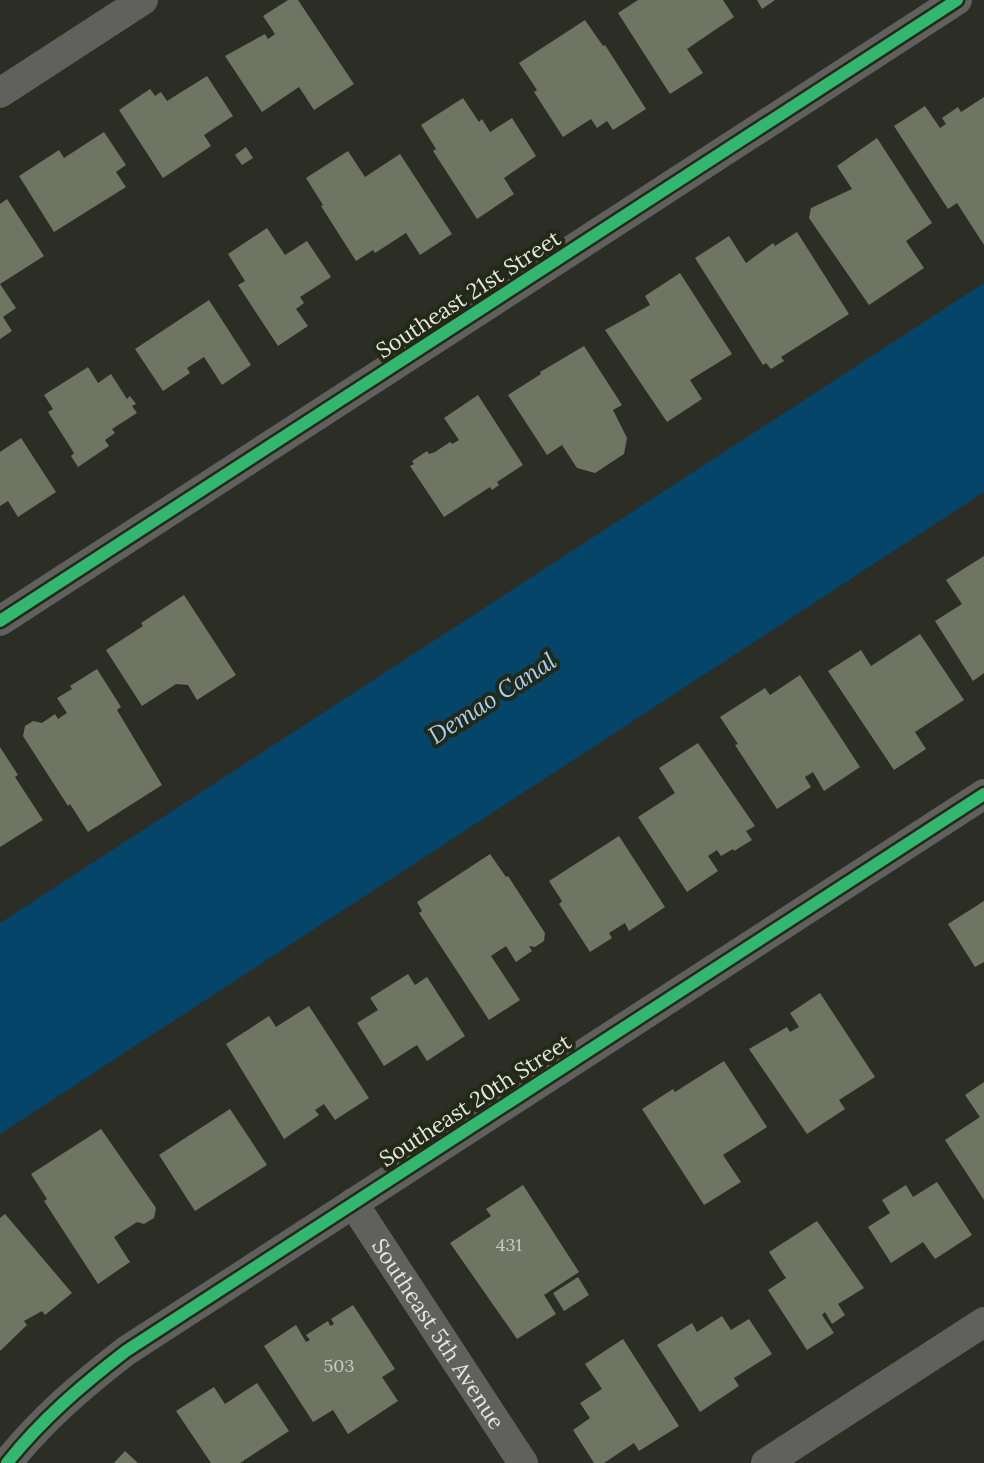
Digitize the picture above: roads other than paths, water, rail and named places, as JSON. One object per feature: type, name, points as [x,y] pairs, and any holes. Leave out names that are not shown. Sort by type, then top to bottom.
[{"type":"street","points":[[0,93],[143,0]]},
{"type":"street","name":"Southeast 21st Street","points":[[0,621],[957,0]]},
{"type":"street","name":"Southeast 20th Street","points":[[7,1463],[27,1438],[90,1377],[126,1351],[984,794]]},
{"type":"street","name":"Southeast 5th Avenue","points":[[353,1203],[523,1463]]},
{"type":"street","points":[[766,1463],[984,1322]]},
{"type":"water","name":"Demao Canal","points":[[984,283],[984,492],[0,1134],[0,923]]}]
